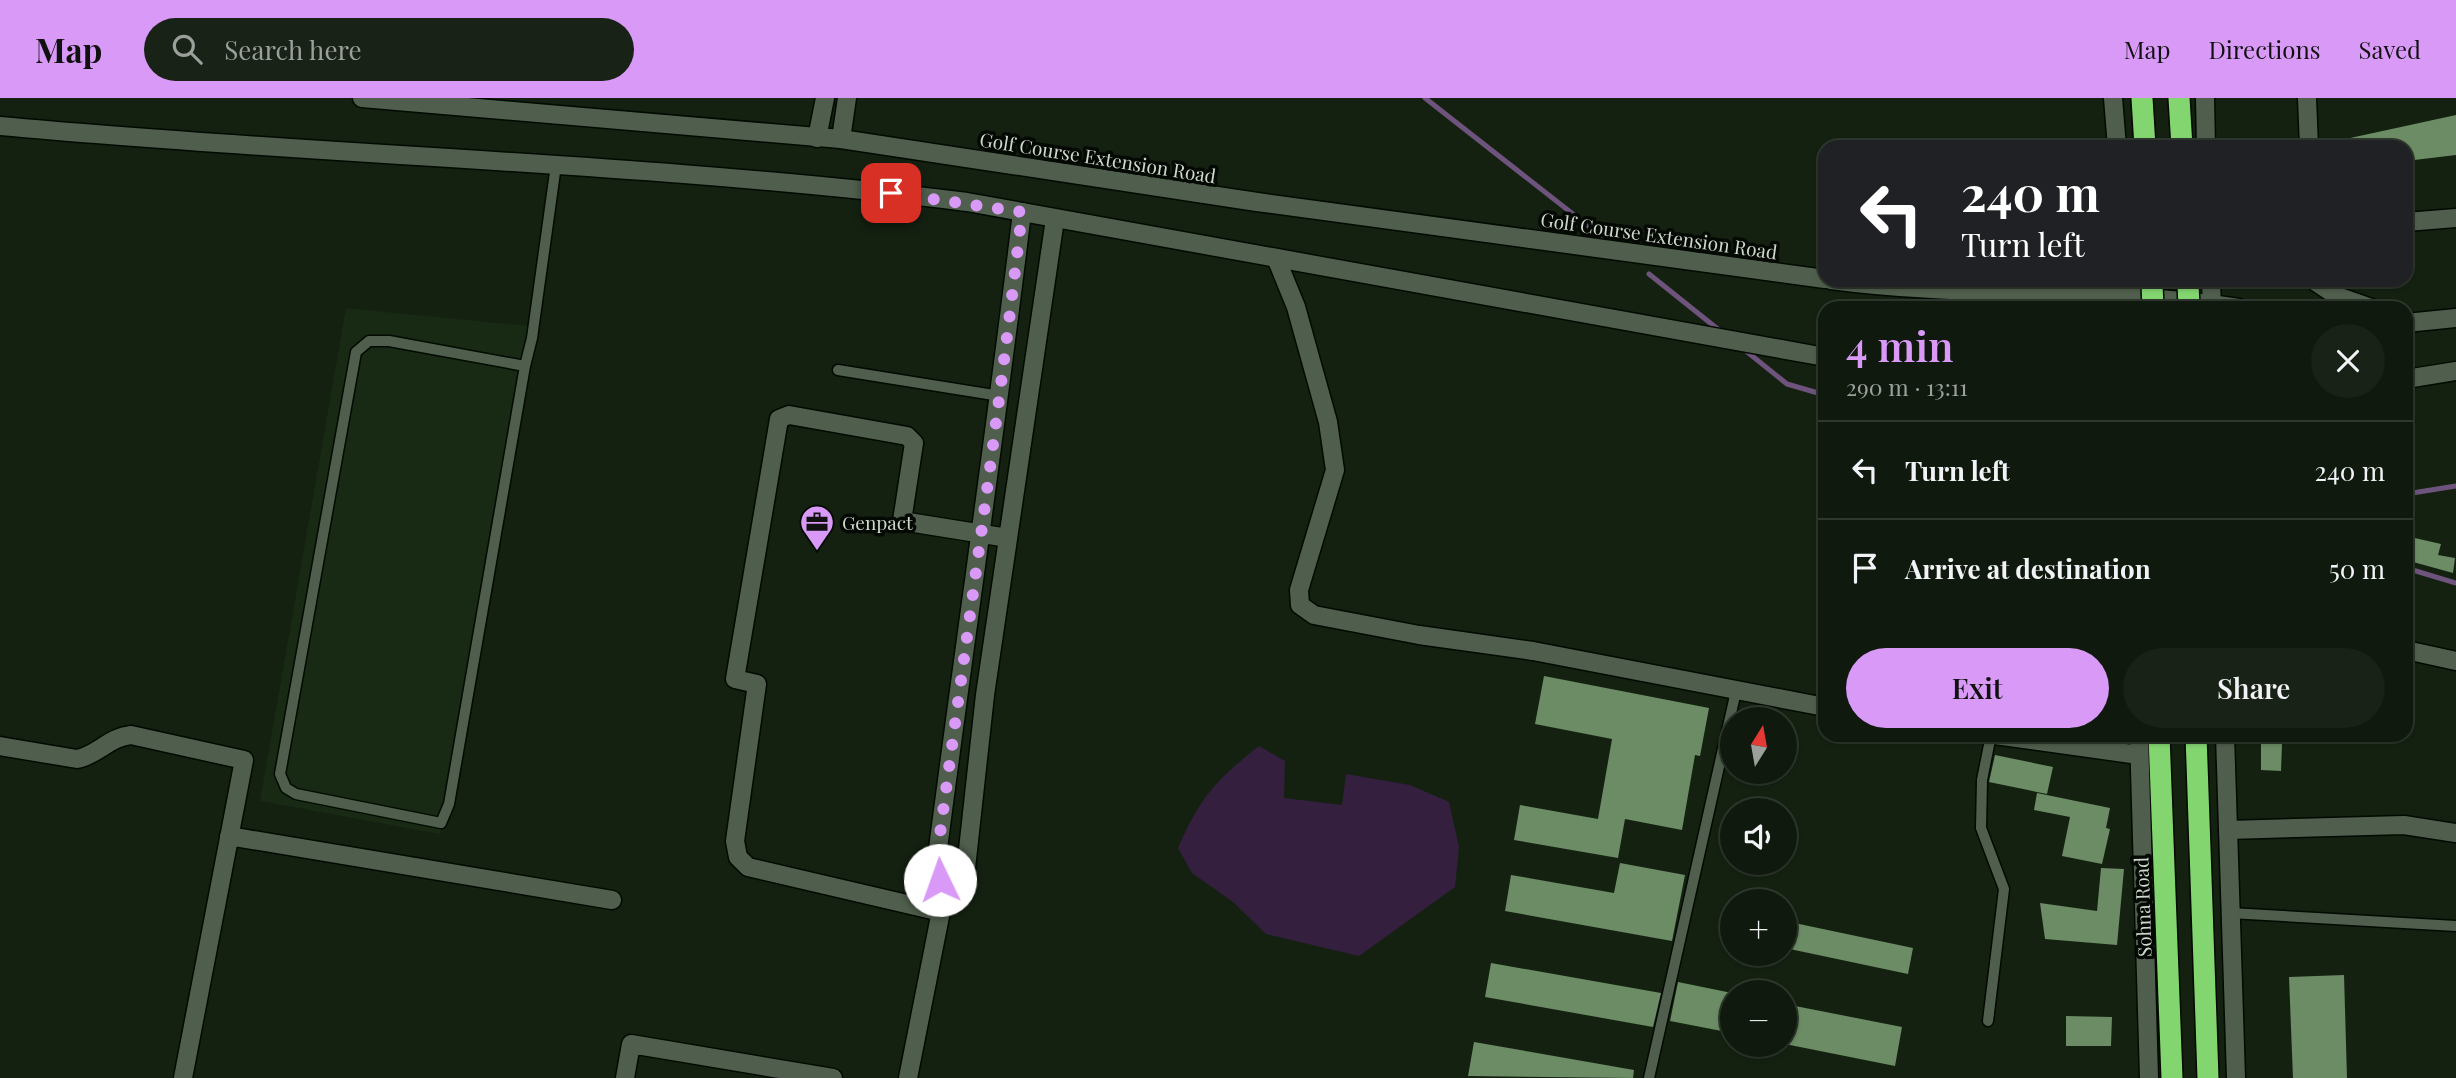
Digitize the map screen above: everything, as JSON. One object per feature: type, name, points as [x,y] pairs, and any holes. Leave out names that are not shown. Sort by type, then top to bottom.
[{"type":"highway","points":[[2142,98],[2145,140]]},
{"type":"highway","points":[[2179,98],[2182,140]]},
{"type":"highway","name":"Sohna Road","points":[[2159,742],[2172,1078]]},
{"type":"highway","points":[[2196,742],[2208,1078]]},
{"type":"street","name":"Golf Course Extension Road","points":[[362,98],[841,139],[1257,202],[1818,278]]},
{"type":"street","points":[[817,138],[825,98]]},
{"type":"street","points":[[841,139],[847,98]]},
{"type":"street","points":[[2113,98],[2113,140]]},
{"type":"street","points":[[2205,98],[2206,140]]},
{"type":"street","points":[[2307,98],[2309,140]]},
{"type":"street","points":[[0,125],[840,186],[1022,212],[1818,356]]},
{"type":"street","points":[[2206,127],[2211,140]]},
{"type":"street","points":[[943,904],[936,864],[979,533],[1000,396],[1022,212]]},
{"type":"street","points":[[2413,221],[2456,218]]},
{"type":"street","points":[[908,1078],[943,904],[966,868],[985,695],[1055,219]]},
{"type":"street","points":[[1276,258],[1300,320],[1328,422],[1335,470],[1299,590],[1300,605],[1314,615],[1327,618],[1419,635],[1533,651],[1818,706]]},
{"type":"street","points":[[1883,287],[2124,295],[2172,301]]},
{"type":"street","points":[[1898,289],[1903,287]]},
{"type":"street","points":[[2323,287],[2351,301]]},
{"type":"street","points":[[2413,322],[2456,318]]},
{"type":"street","points":[[2413,378],[2456,371]]},
{"type":"street","points":[[943,904],[748,867],[738,857],[735,841],[757,684],[735,679],[779,419],[789,415],[907,436],[914,443],[902,521],[1008,538]]},
{"type":"street","points":[[989,470],[1017,474]]},
{"type":"street","points":[[2413,652],[2456,661]]},
{"type":"street","points":[[0,746],[77,759],[86,757],[119,736],[131,735],[244,760],[183,1078]]},
{"type":"street","points":[[2044,742],[2139,755]]},
{"type":"street","points":[[2139,742],[2149,1078]]},
{"type":"street","points":[[2225,742],[2236,1078]]},
{"type":"street","points":[[2228,830],[2403,825],[2456,833]]},
{"type":"street","points":[[229,836],[612,900]]},
{"type":"street","points":[[625,1078],[631,1044],[833,1078]]},
{"type":"lane","points":[[525,366],[389,341],[369,341],[356,352],[280,774],[286,788],[296,794],[441,823],[449,804],[532,338],[556,165]]},
{"type":"lane","points":[[838,370],[1000,396]]},
{"type":"lane","points":[[1649,1078],[1736,691]]},
{"type":"lane","points":[[1988,1021],[2004,889],[1981,828],[1982,780],[1991,742]]},
{"type":"lane","points":[[2230,913],[2456,926]]},
{"type":"shaded area","points":[[346,308],[529,326],[440,834],[260,801]]},
{"type":"shaded area","points":[[1259,746],[1285,761],[1284,798],[1342,805],[1346,774],[1410,785],[1449,802],[1459,847],[1455,887],[1359,956],[1266,934],[1233,902],[1192,873],[1178,848],[1202,802],[1231,769]]},
{"type":"building","points":[[2456,115],[2456,155],[2413,160],[2413,140],[2341,140]]},
{"type":"building","points":[[2413,538],[2441,544],[2438,555],[2455,558],[2453,573],[2413,562]]},
{"type":"building","points":[[1544,676],[1709,708],[1700,756],[1695,755],[1682,830],[1625,819],[1618,858],[1514,840],[1520,805],[1598,819],[1612,739],[1535,724]]},
{"type":"building","points":[[2261,744],[2282,744],[2281,771],[2261,770]]},
{"type":"building","points":[[1995,755],[2053,767],[2047,794],[1989,782]]},
{"type":"building","points":[[2037,793],[2110,808],[2106,828],[2110,829],[2102,864],[2062,856],[2070,817],[2034,810]]},
{"type":"building","points":[[1620,863],[1685,875],[1672,941],[1505,911],[1511,875],[1614,893]]},
{"type":"building","points":[[2101,868],[2124,869],[2117,945],[2045,939],[2040,903],[2097,911]]},
{"type":"building","points":[[1797,924],[1913,948],[1908,974],[1797,951]]},
{"type":"building","points":[[1491,963],[1661,993],[1653,1027],[1485,997]]},
{"type":"building","points":[[2344,975],[2347,1078],[2293,1078],[2289,977]]},
{"type":"building","points":[[1678,982],[1720,991],[1720,1031],[1670,1021]]},
{"type":"building","points":[[1797,1006],[1902,1027],[1895,1066],[1797,1046]]},
{"type":"building","points":[[2066,1016],[2112,1017],[2111,1046],[2066,1046]]},
{"type":"building","points":[[1474,1042],[1634,1070],[1633,1078],[1468,1076]]},
{"type":"waterway","points":[[1425,98],[1606,240]]},
{"type":"waterway","points":[[1649,274],[1719,330]]},
{"type":"waterway","points":[[1746,351],[1787,384],[1818,393]]},
{"type":"waterway","points":[[2413,493],[2456,486]]},
{"type":"waterway","points":[[2413,570],[2456,583]]},
{"type":"place","name":"Genpact","points":[[817,552]]},
{"type":"route","points":[[891,193],[1022,212],[1000,396],[979,533],[936,864],[940,880]]}]
